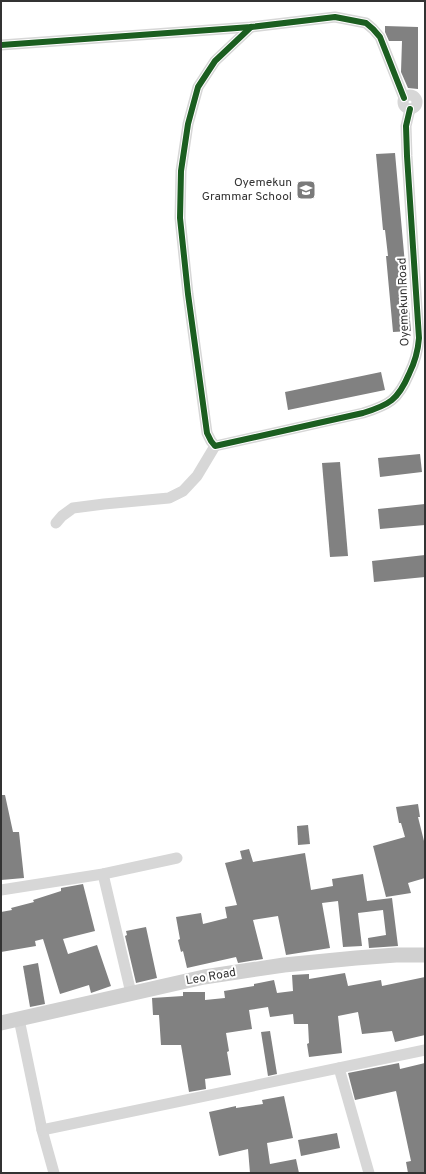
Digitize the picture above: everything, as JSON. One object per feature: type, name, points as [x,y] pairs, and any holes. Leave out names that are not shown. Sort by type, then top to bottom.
[{"type":"street","points":[[1,45],[251,27],[335,17],[366,23],[373,29],[380,37],[404,98],[412,95],[417,103]]},
{"type":"street","points":[[56,523],[62,516],[73,508],[169,498],[183,491],[197,476],[215,446],[210,441],[207,433],[188,294],[180,218],[181,171],[188,124],[198,86],[215,61],[251,27]]},
{"type":"street","name":"Oyemekun Road","points":[[215,446],[363,413],[379,408],[391,401],[403,389],[416,360],[419,338],[406,126],[417,103]]},
{"type":"street","points":[[1,890],[103,874],[177,858]]},
{"type":"street","points":[[103,874],[131,994]]},
{"type":"street","name":"Leo Road","points":[[1,1023],[204,977],[284,965],[396,955],[425,955]]},
{"type":"street","points":[[19,1020],[42,1130],[54,1173]]},
{"type":"street","points":[[42,1130],[425,1050]]},
{"type":"street","points":[[339,1068],[370,1173]]},
{"type":"building","points":[[385,26],[418,27],[418,89],[408,88],[401,72],[402,41],[389,41],[385,32]]},
{"type":"building","points":[[395,153],[411,331],[393,332],[386,256],[388,256],[385,230],[383,230],[376,154]]},
{"type":"building","points":[[381,372],[385,390],[288,410],[285,392]]},
{"type":"building","points":[[420,454],[422,472],[380,477],[378,458]]},
{"type":"building","points":[[340,462],[348,556],[330,557],[322,463]]},
{"type":"building","points":[[425,504],[425,525],[380,529],[378,509]]},
{"type":"building","points":[[425,555],[425,577],[374,582],[372,561]]},
{"type":"building","points":[[1,795],[5,795],[13,832],[19,832],[24,878],[1,880]]},
{"type":"building","points":[[418,804],[420,817],[418,817],[425,845],[425,878],[408,883],[411,893],[386,897],[373,846],[405,837],[401,823],[399,823],[396,807]]},
{"type":"building","points":[[308,825],[310,844],[298,845],[297,826]]},
{"type":"building","points":[[249,849],[253,862],[305,853],[311,890],[333,886],[332,879],[363,874],[367,901],[392,898],[398,946],[369,948],[368,938],[386,935],[383,910],[358,913],[362,946],[343,947],[338,901],[322,903],[330,948],[286,955],[278,916],[253,920],[263,959],[238,963],[236,957],[187,968],[183,951],[181,952],[178,940],[180,939],[176,917],[201,913],[203,924],[227,918],[225,907],[237,905],[225,863],[242,859],[240,851]]},
{"type":"building","points":[[83,884],[95,931],[63,939],[68,954],[97,945],[111,986],[91,993],[89,985],[60,994],[43,939],[35,941],[36,946],[1,952],[1,912],[12,910],[11,908],[34,902],[33,900],[61,891],[61,888]]},
{"type":"building","points":[[146,927],[157,978],[136,983],[125,936],[127,935],[126,931]]},
{"type":"building","points":[[38,963],[45,1004],[30,1007],[23,966]]},
{"type":"building","points":[[345,973],[348,986],[381,980],[382,986],[425,977],[425,1035],[395,1042],[392,1031],[362,1034],[358,1012],[338,1016],[342,1053],[309,1057],[307,1044],[309,1043],[308,1024],[294,1024],[293,1014],[270,1017],[268,1007],[249,1010],[252,1029],[226,1033],[229,1051],[227,1052],[231,1075],[205,1079],[206,1089],[189,1092],[181,1045],[161,1045],[159,1015],[153,1015],[152,998],[183,996],[183,992],[205,992],[205,1000],[225,998],[224,991],[254,986],[254,984],[274,980],[277,993],[293,991],[292,975],[309,974],[309,979]]},
{"type":"building","points":[[270,1031],[277,1074],[268,1076],[261,1032]]},
{"type":"building","points":[[399,1063],[400,1069],[425,1063],[425,1173],[408,1173],[406,1162],[411,1161],[396,1091],[355,1100],[348,1073]]},
{"type":"building","points":[[284,1096],[293,1138],[267,1143],[270,1164],[296,1159],[299,1173],[250,1173],[248,1149],[219,1156],[209,1112],[236,1106],[236,1108],[263,1104],[262,1100]]},
{"type":"building","points":[[337,1133],[340,1148],[301,1156],[298,1140]]},
{"type":"cycle path","points":[[1,45],[251,27],[335,17],[366,23],[380,37],[404,98]]},
{"type":"cycle path","points":[[251,27],[215,61],[198,87],[188,124],[181,171],[180,218],[188,294],[207,433],[215,446],[363,413],[386,404],[401,390],[415,361],[419,338],[407,156],[406,126],[410,109]]},
{"type":"place","name":"Oyemekun Grammar School","points":[[306,190]]}]
